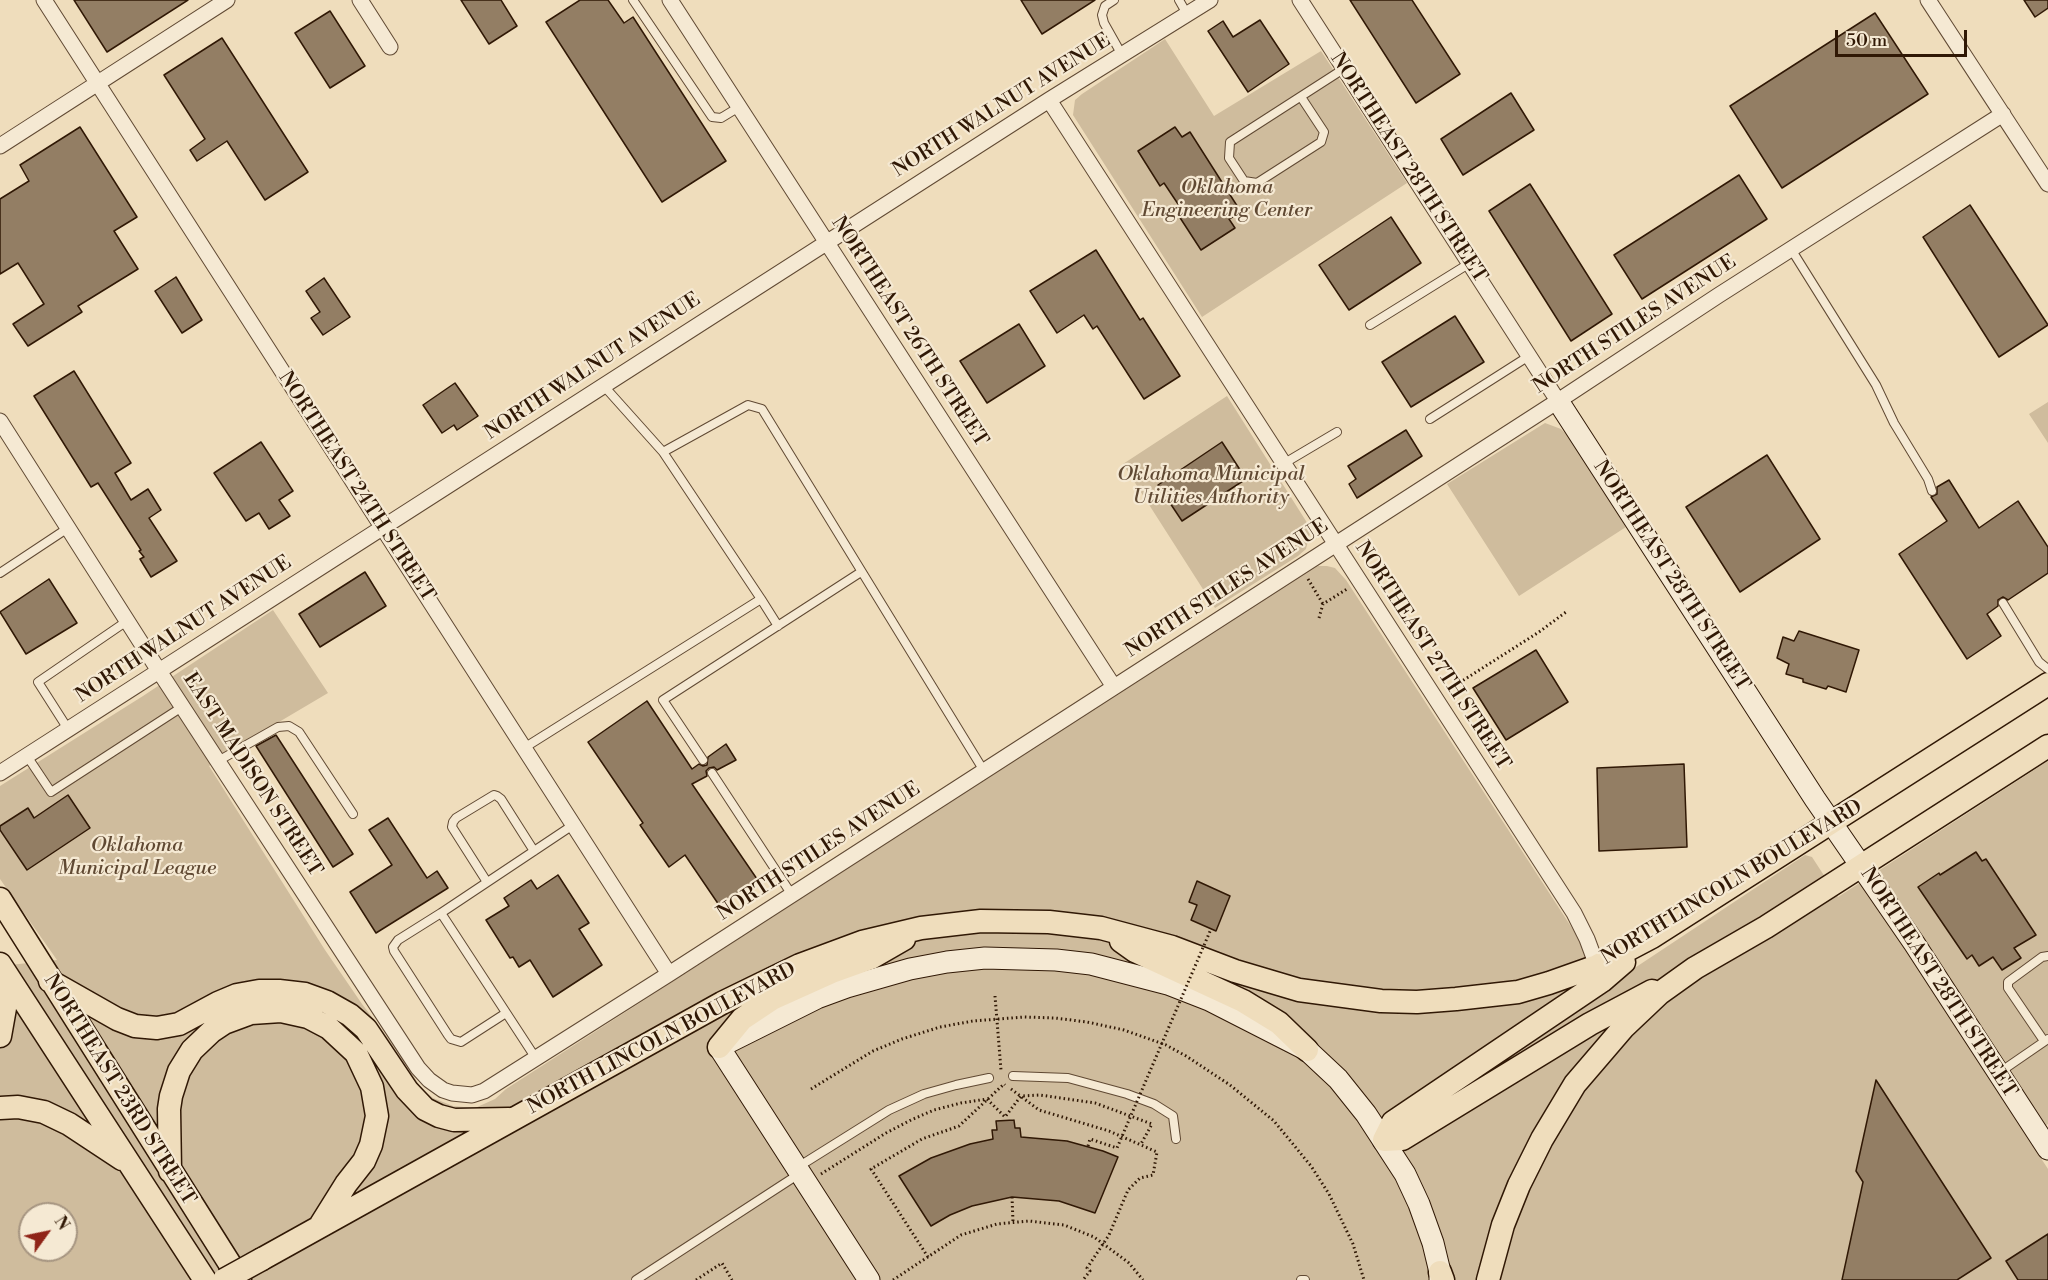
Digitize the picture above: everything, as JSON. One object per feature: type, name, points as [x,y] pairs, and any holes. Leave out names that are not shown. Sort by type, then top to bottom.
[{"type":"main road","name":"NORTH LINCOLN BOULEVARD","points":[[224,1280],[722,1003],[800,964],[862,942],[921,928],[981,921],[1049,922],[1101,928],[1173,947],[1235,971],[1299,990],[1381,1001],[1427,1002],[1518,992],[1549,983],[1597,966],[1652,937],[2048,684]]},
{"type":"main road","points":[[1652,937],[1602,981],[1393,1122],[1384,1140],[1402,1139],[1590,1024],[1766,927],[2048,746]]},
{"type":"main road","name":"NORTHEAST 23RD STREET","points":[[0,899],[240,1280]]},
{"type":"main road","points":[[719,1047],[742,1019],[772,999],[832,972],[871,958],[921,928]]},
{"type":"main road","points":[[1101,928],[1135,951],[1243,1000],[1279,1023],[1307,1050]]},
{"type":"main road","points":[[0,1036],[4,1008],[1,966]]},
{"type":"main road","name":"NORTHEAST 23RD STREET","points":[[1,966],[205,1280]]},
{"type":"main road","points":[[1488,1280],[1503,1225],[1519,1185],[1558,1111],[1596,1058],[1623,1028],[1660,993],[1695,968]]},
{"type":"main road","points":[[50,981],[117,1019],[135,1026],[157,1028],[179,1024],[218,1003],[237,996],[259,991],[305,994],[350,1014],[366,1029],[407,1090],[425,1109],[454,1120],[513,1119]]},
{"type":"main road","points":[[170,1171],[169,1108],[171,1096],[179,1071],[192,1050],[224,1023],[251,1013],[281,1011],[308,1017],[329,1028],[356,1053],[372,1087],[377,1116],[371,1145],[364,1161],[346,1184],[321,1225]]},
{"type":"main road","points":[[0,1108],[18,1107],[44,1112],[86,1134],[131,1165]]},
{"type":"street","name":"NORTHEAST 24TH STREET","points":[[44,0],[669,974]]},
{"type":"street","points":[[0,146],[227,0]]},
{"type":"street","points":[[360,0],[390,47]]},
{"type":"street","name":"NORTHEAST 26TH STREET","points":[[670,0],[1114,687]]},
{"type":"street","name":"NORTH WALNUT AVENUE","points":[[0,773],[1049,100],[1210,0]]},
{"type":"street","name":"NORTHEAST 28TH STREET","points":[[1300,0],[1832,824],[2048,1149]]},
{"type":"street","points":[[1928,0],[2048,184]]},
{"type":"street","name":"NORTHEAST 27TH STREET","points":[[1049,100],[1574,913],[1597,966]]},
{"type":"street","name":"NORTH STILES AVENUE","points":[[471,1095],[484,1091],[669,974],[1558,401],[1791,248],[2003,114]]},
{"type":"street","name":"EAST MADISON STREET","points":[[0,421],[182,707],[418,1068],[429,1080],[444,1090],[471,1095]]},
{"type":"street","points":[[869,1280],[719,1047],[817,999],[847,987],[910,969],[985,958],[1056,960],[1091,964],[1168,984],[1209,1000],[1307,1050],[1338,1079],[1366,1114],[1405,1174],[1419,1204],[1441,1277]]},
{"type":"lane","points":[[633,0],[712,117],[721,118],[738,106]]},
{"type":"lane","points":[[1114,0],[1106,6],[1102,15],[1122,55]]},
{"type":"lane","points":[[1179,0],[1187,14]]},
{"type":"lane","points":[[1301,97],[1324,132],[1321,142],[1257,183],[1244,181],[1229,158],[1230,142],[1345,69]]},
{"type":"lane","points":[[1791,248],[1876,384],[1894,423],[1928,479],[1932,490]]},
{"type":"lane","points":[[1370,325],[1470,262]]},
{"type":"lane","points":[[1431,419],[1529,356]]},
{"type":"lane","points":[[603,386],[663,452],[778,626]]},
{"type":"lane","points":[[663,452],[748,405],[762,409],[984,771]]},
{"type":"lane","points":[[1283,464],[1337,432]]},
{"type":"lane","points":[[0,573],[68,528]]},
{"type":"lane","points":[[703,760],[663,700],[861,572]]},
{"type":"lane","points":[[524,747],[761,599]]},
{"type":"lane","points":[[2003,603],[2039,662],[2048,669]]},
{"type":"lane","points":[[68,729],[38,682],[127,621]]},
{"type":"lane","points":[[27,756],[51,792],[182,707]]},
{"type":"lane","points":[[218,761],[278,727],[289,726],[298,732],[353,814]]},
{"type":"lane","points":[[712,773],[792,895]]},
{"type":"lane","points":[[488,882],[452,826],[456,818],[494,795],[497,796],[534,851]]},
{"type":"lane","points":[[506,1013],[461,1042],[451,1039],[393,947],[398,940],[573,825]]},
{"type":"lane","points":[[441,913],[536,1057]]},
{"type":"lane","points":[[1998,1073],[2046,1040],[2008,988],[2008,982],[2042,957],[2048,956]]},
{"type":"lane","points":[[1013,1076],[1068,1078],[1154,1104],[1173,1116],[1176,1138]]},
{"type":"lane","points":[[636,1280],[801,1175],[889,1110],[924,1094],[956,1084],[989,1078]]},
{"type":"path","points":[[1301,567],[1323,604]]},
{"type":"path","points":[[1319,618],[1323,604],[1359,582]]},
{"type":"path","points":[[1434,699],[1539,632],[1566,612]]},
{"type":"path","points":[[1088,1146],[1090,1139],[1117,1148],[1211,928]]},
{"type":"path","points":[[995,996],[1004,1084],[1039,1110],[1109,1131],[1157,1152],[1153,1174],[1140,1178],[1128,1190],[1104,1243],[1087,1268],[1090,1270],[1083,1280]]},
{"type":"path","points":[[928,1257],[871,1168],[922,1138],[959,1126],[1004,1084]]},
{"type":"path","points":[[987,1099],[1005,1119],[1020,1096]]},
{"type":"path","points":[[1020,1096],[1066,1097],[1124,1112],[1152,1124],[1141,1144]]},
{"type":"path","points":[[801,1175],[911,1120],[943,1108],[987,1099]]},
{"type":"path","points":[[1012,1197],[1013,1222]]},
{"type":"path","points":[[893,1280],[969,1232],[1013,1222],[1064,1226],[1079,1230],[1104,1243],[1129,1263],[1143,1280]]},
{"type":"path","points":[[696,1280],[722,1263],[732,1280]]},
{"type":"green space","name":"Oklahoma Engineering Center","points":[[1165,39],[1214,116],[1321,51],[1407,183],[1202,317],[1073,115],[1075,100],[1082,94]]},
{"type":"green space","name":"Oklahoma Municipal Utilities Authority","points":[[1227,396],[1311,529],[1306,549],[1298,556],[1215,608],[1123,464]]},
{"type":"green space","points":[[2048,402],[2048,443],[2029,414]]},
{"type":"green space","points":[[1545,423],[1561,429],[1567,435],[1626,527],[1519,596],[1447,484]]},
{"type":"green space","name":"Oklahoma Municipal League","points":[[1318,566],[1335,568],[1346,580],[1609,985],[1805,855],[1812,857],[1838,897],[2048,761],[2048,1124],[2027,1137],[2048,1169],[2048,1280],[0,1280],[0,966],[57,960],[0,879],[0,786],[143,696],[273,610],[328,693],[230,751],[209,766],[325,950],[398,1051],[421,1088],[433,1098],[453,1106],[475,1108],[495,1099],[506,1089]]},
{"type":"building","points":[[74,0],[188,0],[107,52]]},
{"type":"building","points":[[461,0],[501,0],[517,26],[489,44]]},
{"type":"building","points":[[580,0],[608,0],[624,23],[633,17],[726,161],[662,202],[546,22]]},
{"type":"building","points":[[1021,0],[1095,0],[1042,34]]},
{"type":"building","points":[[1350,0],[1412,0],[1460,74],[1416,103]]},
{"type":"building","points":[[2024,0],[2048,0],[2048,8],[2035,17]]},
{"type":"building","points":[[330,11],[365,66],[330,88],[295,33]]},
{"type":"building","points":[[1875,13],[1928,94],[1782,188],[1730,106]]},
{"type":"building","points":[[1260,20],[1289,64],[1248,92],[1208,31],[1223,21],[1233,37]]},
{"type":"building","points":[[222,38],[308,172],[265,200],[227,141],[197,161],[190,150],[205,139],[164,75]]},
{"type":"building","points":[[1511,93],[1534,130],[1463,175],[1441,139]]},
{"type":"building","points":[[80,127],[137,217],[114,231],[138,269],[78,306],[82,312],[28,346],[13,324],[44,304],[18,263],[0,274],[0,199],[29,181],[20,165]]},
{"type":"building","points":[[1175,127],[1182,137],[1190,132],[1241,212],[1229,219],[1235,228],[1201,250],[1175,210],[1180,207],[1164,183],[1160,186],[1138,151]]},
{"type":"building","points":[[1739,175],[1767,219],[1642,299],[1614,255]]},
{"type":"building","points":[[1530,184],[1612,314],[1571,341],[1489,211]]},
{"type":"building","points":[[1970,205],[2048,325],[1999,357],[1923,237]]},
{"type":"building","points":[[1391,217],[1421,263],[1349,310],[1319,265]]},
{"type":"building","points":[[1096,250],[1140,320],[1143,318],[1180,376],[1144,399],[1097,326],[1093,329],[1084,315],[1057,333],[1030,291]]},
{"type":"building","points":[[176,277],[202,320],[182,333],[155,291]]},
{"type":"building","points":[[324,278],[350,317],[323,335],[311,318],[320,312],[306,291]]},
{"type":"building","points":[[1455,316],[1484,362],[1411,407],[1382,362]]},
{"type":"building","points":[[1019,324],[1045,366],[987,403],[960,361]]},
{"type":"building","points":[[74,371],[131,463],[115,473],[131,500],[148,489],[161,510],[149,518],[177,561],[151,577],[140,559],[144,557],[139,551],[141,550],[98,483],[91,487],[34,396]]},
{"type":"building","points":[[455,383],[478,416],[457,430],[454,425],[442,433],[423,405]]},
{"type":"building","points":[[1406,430],[1422,456],[1357,498],[1349,484],[1356,479],[1348,466]]},
{"type":"building","points":[[261,442],[293,491],[279,500],[290,516],[269,529],[259,513],[246,521],[214,473]]},
{"type":"building","points":[[1222,442],[1246,479],[1182,521],[1158,485]]},
{"type":"building","points":[[1767,455],[1820,539],[1740,592],[1686,507]]},
{"type":"building","points":[[1949,480],[1979,528],[2018,501],[2048,547],[2048,573],[2008,600],[2003,597],[1998,600],[1998,606],[1987,614],[2001,636],[1967,659],[1899,554],[1947,521],[1931,497],[1937,494],[1937,487]]},
{"type":"building","points":[[365,572],[386,606],[320,647],[299,614]]},
{"type":"building","points":[[49,579],[77,623],[26,654],[0,612]]},
{"type":"building","points":[[1799,631],[1859,650],[1846,692],[1828,686],[1826,689],[1786,674],[1789,664],[1777,658],[1783,637],[1794,641]]},
{"type":"building","points":[[1536,650],[1568,702],[1506,740],[1473,688]]},
{"type":"building","points":[[647,701],[692,769],[699,764],[707,765],[708,757],[726,744],[736,760],[717,770],[714,767],[709,768],[706,771],[707,776],[692,784],[757,879],[719,905],[685,855],[669,867],[640,825],[643,823],[588,742]]},
{"type":"building","points":[[276,735],[353,854],[333,867],[256,746]]},
{"type":"building","points":[[1684,764],[1687,847],[1599,851],[1597,768]]},
{"type":"building","points":[[68,795],[90,828],[27,870],[0,830],[0,826],[28,808],[34,818]]},
{"type":"building","points":[[388,818],[427,878],[437,871],[448,888],[376,933],[350,892],[392,865],[369,830]]},
{"type":"building","points":[[1976,852],[1982,861],[1986,859],[2036,935],[2014,948],[2021,958],[2002,970],[1993,957],[1979,966],[1972,955],[1967,959],[1918,887]]},
{"type":"building","points":[[558,875],[589,923],[579,929],[602,965],[553,997],[530,960],[519,967],[513,957],[510,958],[486,920],[509,906],[504,898],[531,880],[537,889]]},
{"type":"building","points":[[1197,881],[1230,896],[1216,931],[1191,920],[1197,905],[1189,902]]},
{"type":"building","points":[[1876,1080],[1991,1258],[1957,1280],[1842,1280],[1863,1182],[1856,1171]]},
{"type":"building","points":[[1014,1120],[1015,1128],[1020,1128],[1021,1137],[1067,1141],[1118,1157],[1095,1213],[1059,1201],[1012,1197],[972,1206],[931,1226],[899,1176],[931,1158],[970,1144],[993,1139],[992,1130],[997,1130],[996,1121]]},
{"type":"building","points":[[2048,1234],[2048,1280],[2018,1280],[2006,1261]]}]
